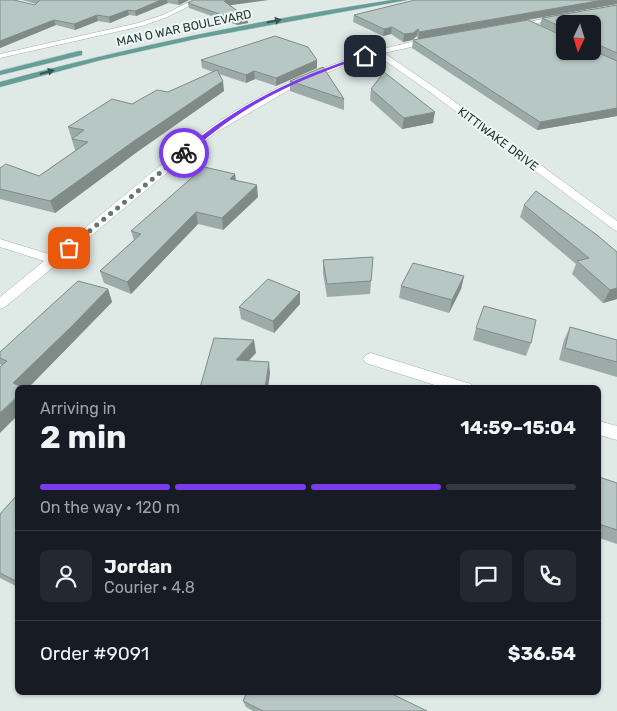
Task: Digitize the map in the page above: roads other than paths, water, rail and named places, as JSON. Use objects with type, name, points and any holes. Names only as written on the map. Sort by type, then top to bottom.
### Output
[{"type":"main road","points":[[318,5],[353,0]]},
{"type":"main road","name":"MAN O WAR BOULEVARD","points":[[0,85],[177,40],[289,18],[404,0]]},
{"type":"main road","points":[[0,74],[87,51]]},
{"type":"street","points":[[0,56],[140,25],[166,16],[198,0]]},
{"type":"street","points":[[500,28],[556,18]]},
{"type":"street","points":[[528,23],[540,30]]},
{"type":"street","points":[[0,304],[212,131],[233,116],[305,78],[378,52],[444,38]]},
{"type":"street","name":"KITTIWAKE DRIVE","points":[[378,52],[419,80],[617,227]]},
{"type":"street","points":[[0,243],[54,260]]},
{"type":"street","points":[[371,359],[455,385]]},
{"type":"street","points":[[601,429],[617,433]]}]
